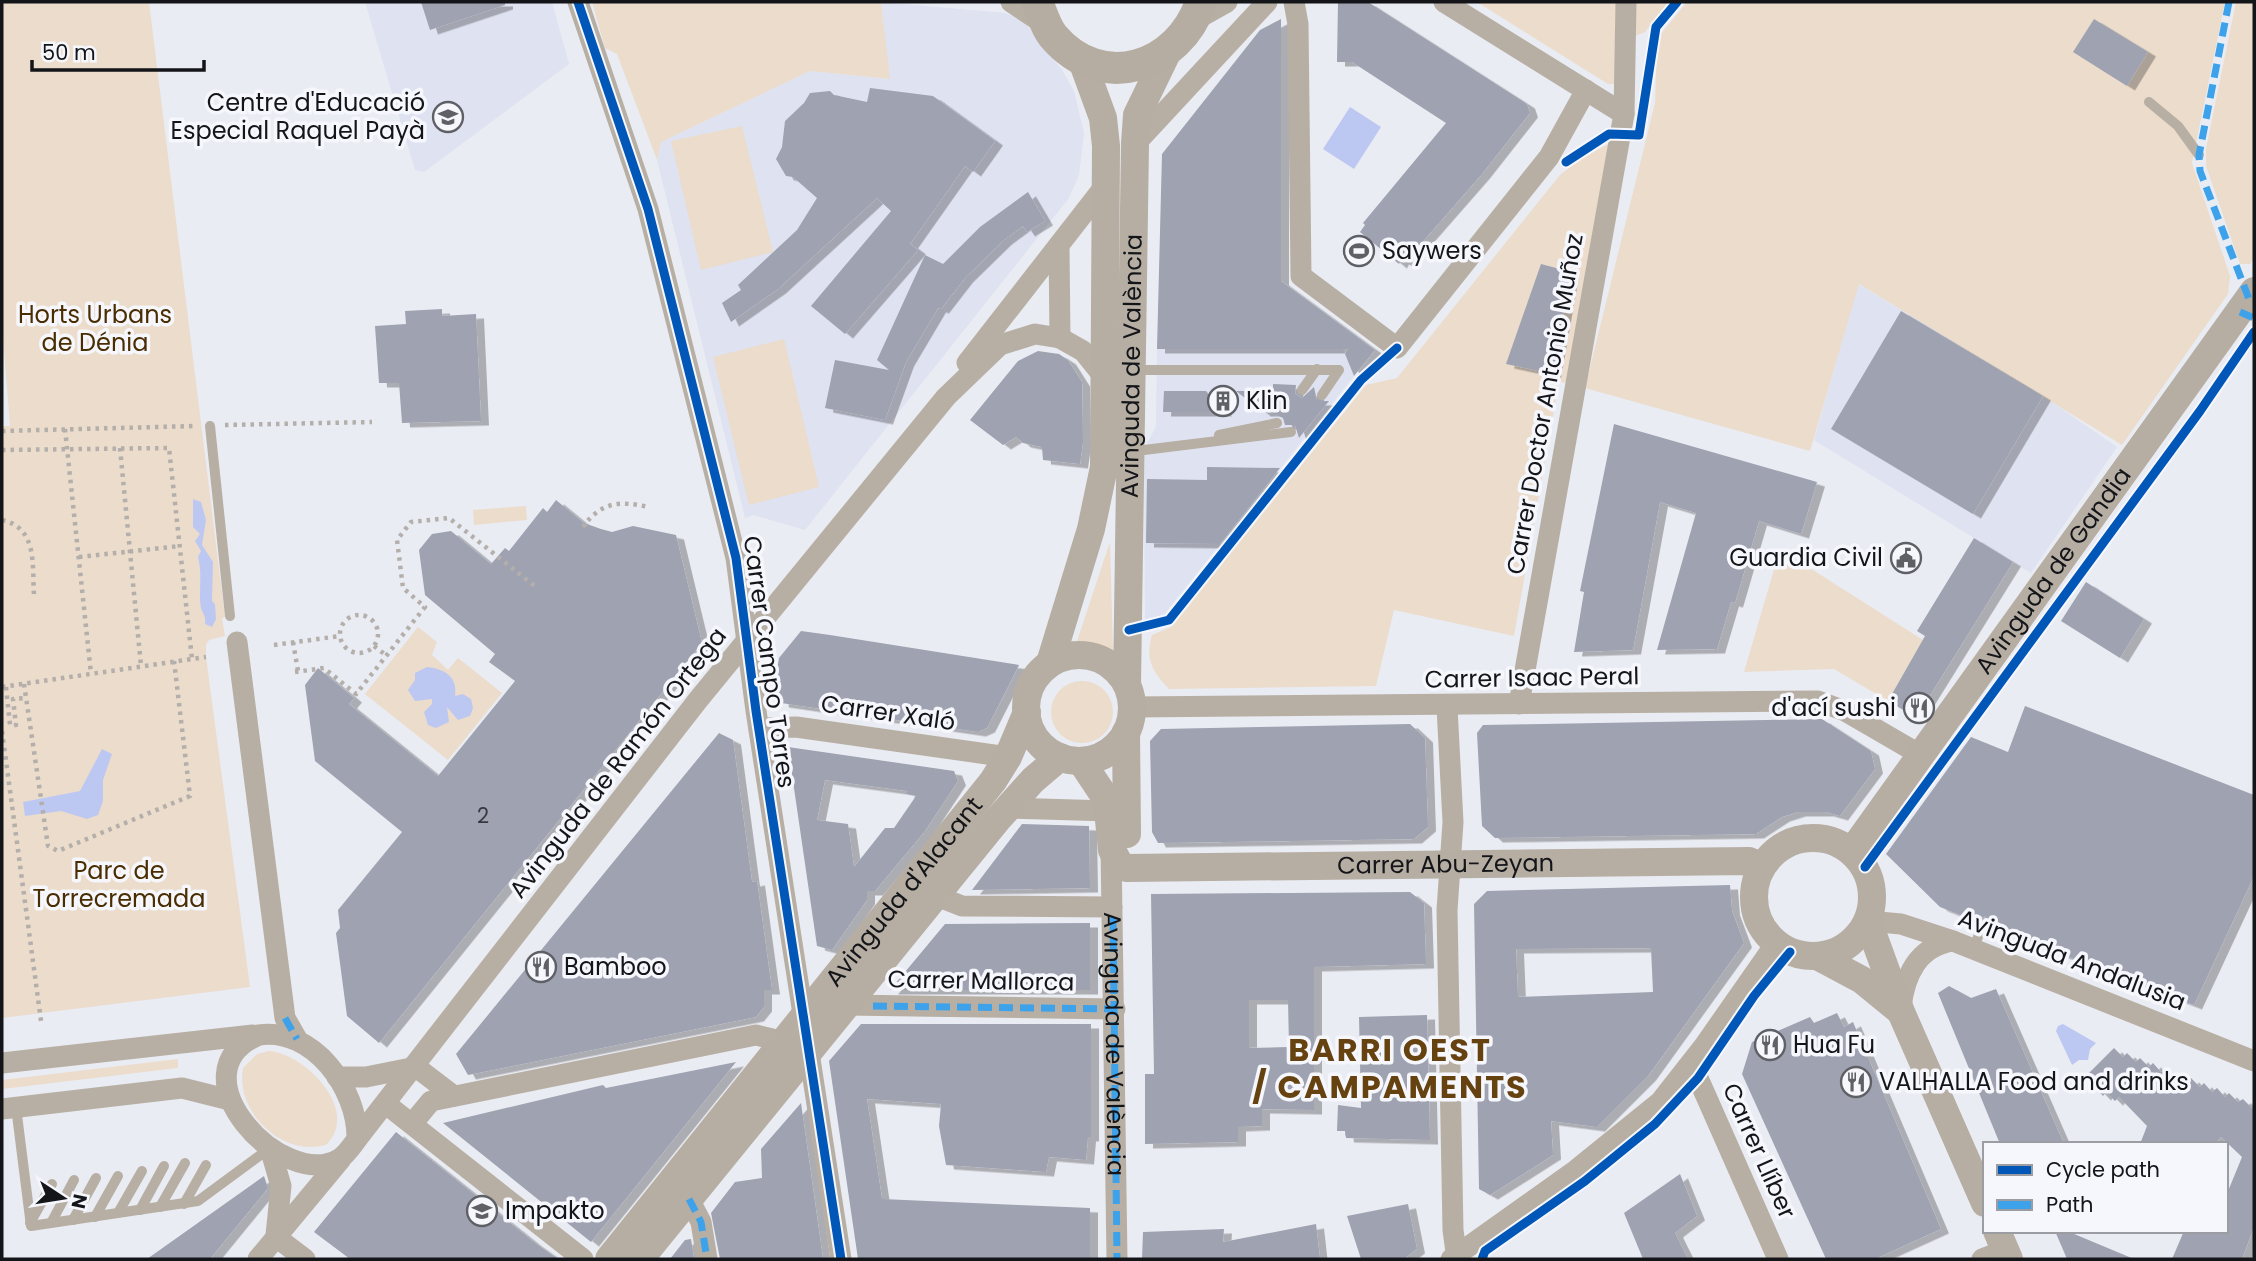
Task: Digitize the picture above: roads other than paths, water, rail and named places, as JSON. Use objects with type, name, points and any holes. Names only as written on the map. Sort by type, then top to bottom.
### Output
[{"type":"main road","points":[[1042,14],[1066,48],[1081,58],[1102,66],[1125,68],[1147,63],[1167,52],[1184,38],[1198,11]]},
{"type":"main road","name":"Avinguda de València","points":[[1071,759],[1104,792],[1114,857],[1121,867],[1127,868],[1129,708],[1138,449],[1133,370],[1135,144],[1137,115],[1167,52]]},
{"type":"main road","name":"Avinguda de València","points":[[1050,663],[1100,491],[1104,467],[1108,182],[1102,118],[1081,58]]},
{"type":"main road","name":"Avinguda de Gandia","points":[[1852,851],[1919,754],[2252,295]]},
{"type":"main road","points":[[1078,654],[1093,656],[1118,672],[1129,708],[1108,753],[1071,759],[1037,740],[1027,712],[1032,685],[1050,663],[1078,654]]},
{"type":"main road","name":"Avinguda d'Alacant","points":[[640,1259],[689,1199],[797,1047],[803,1020],[957,827],[1008,757],[1027,712]]},
{"type":"main road","name":"Avinguda d'Alacant","points":[[609,1259],[797,1047],[846,1005],[934,895],[1044,769],[1071,759]]},
{"type":"main road","points":[[1817,956],[1847,946],[1868,921],[1873,903],[1872,884],[1865,867],[1852,851],[1838,842],[1820,837],[1801,838],[1784,845],[1769,856],[1762,867],[1754,891],[1755,909],[1762,927],[1776,943],[1790,952],[1817,956],[1862,980],[1900,1010]]},
{"type":"main road","name":"Carrer Abu-Zeyan","points":[[1127,868],[1749,861],[1762,867]]},
{"type":"main road","points":[[1868,921],[1900,1010],[1983,1198]]},
{"type":"street","name":"Carrer Campo Torres","points":[[578,2],[649,209],[725,505],[736,558],[803,1020]]},
{"type":"street","points":[[1012,2],[1042,14]]},
{"type":"street","points":[[1198,11],[1227,2]]},
{"type":"street","points":[[1135,144],[1267,2]]},
{"type":"street","points":[[1294,2],[1298,24],[1301,276],[1397,348],[1549,157],[1586,90]]},
{"type":"street","points":[[1444,2],[1624,114]]},
{"type":"street","name":"Carrer Doctor Antonio Muñoz","points":[[1519,704],[1624,114],[1626,2]]},
{"type":"street","name":"Avinguda de Ramón Ortega","points":[[946,397],[973,353],[1108,182]]},
{"type":"street","points":[[1059,245],[1060,338],[1083,351],[1104,377]]},
{"type":"street","name":"Avinguda de Ramón Ortega","points":[[357,1139],[746,641],[946,397],[1000,345],[1035,334],[1060,338]]},
{"type":"street","points":[[237,642],[285,1018],[297,1039],[337,1077],[353,1106],[357,1139],[258,1259]]},
{"type":"street","name":"Carrer Isaac Peral","points":[[1129,708],[1818,701],[1844,711],[1919,754]]},
{"type":"street","points":[[1447,706],[1453,822],[1447,910],[1454,1258]]},
{"type":"street","name":"Carrer Xaló","points":[[759,728],[796,727],[1008,757]]},
{"type":"street","points":[[1008,808],[1110,820]]},
{"type":"street","name":"Avinguda de València","points":[[1110,820],[1117,1259]]},
{"type":"street","points":[[934,895],[962,906],[1112,907]]},
{"type":"street","name":"Avinguda Andalusia","points":[[1868,921],[1901,925],[1953,942],[2254,1061]]},
{"type":"street","points":[[1900,1010],[1907,974],[1927,951],[1939,944],[1953,942]]},
{"type":"street","points":[[1454,1258],[1628,1130],[1660,1102],[1776,943]]},
{"type":"street","name":"Carrer Mallorca","points":[[846,1005],[1115,1009]]},
{"type":"street","points":[[2,1063],[259,1035],[286,1035],[297,1039]]},
{"type":"street","points":[[259,1035],[242,1043],[231,1058],[226,1079],[230,1100],[242,1120],[270,1148],[316,1164],[341,1159]]},
{"type":"street","points":[[412,1125],[431,1101],[756,1035],[797,1047],[841,1259]]},
{"type":"street","points":[[337,1077],[366,1077],[416,1066],[454,1097]]},
{"type":"street","name":"Carrer Llíber","points":[[1687,1068],[1699,1078],[1777,1259]]},
{"type":"street","points":[[9,1108],[182,1088],[230,1100]]},
{"type":"street","points":[[386,1104],[583,1259]]},
{"type":"street","points":[[270,1148],[281,1186],[276,1237]]},
{"type":"street","points":[[689,1199],[701,1222],[707,1259]]},
{"type":"street","points":[[276,1237],[304,1259]]},
{"type":"lane","points":[[2149,102],[2178,127],[2199,155]]},
{"type":"lane","points":[[1302,390],[1317,369]]},
{"type":"lane","points":[[1133,370],[1339,370],[1322,395]]},
{"type":"lane","points":[[1138,449],[1277,423]]},
{"type":"lane","points":[[211,426],[230,616]]},
{"type":"lane","points":[[1138,449],[1291,432]]},
{"type":"lane","points":[[1973,950],[1983,924]]},
{"type":"lane","points":[[9,1108],[31,1226],[198,1201],[270,1148]]},
{"type":"lane","points":[[160,1207],[185,1163]]},
{"type":"lane","points":[[184,1204],[206,1165]]},
{"type":"lane","points":[[140,1210],[164,1166]]},
{"type":"lane","points":[[118,1213],[142,1171]]},
{"type":"lane","points":[[95,1217],[118,1176]]},
{"type":"lane","points":[[74,1220],[96,1178]]},
{"type":"lane","points":[[51,1223],[74,1180]]},
{"type":"lane","points":[[30,1223],[52,1184]]},
{"type":"water","points":[[1350,107],[1381,127],[1354,169],[1323,149]]},
{"type":"water","points":[[193,499],[201,502],[206,520],[202,545],[213,562],[212,601],[215,604],[216,619],[212,627],[205,624],[201,608],[198,557],[201,551],[195,541],[200,534],[193,527]]},
{"type":"water","points":[[427,667],[449,675],[454,684],[455,696],[463,694],[471,699],[473,708],[470,716],[458,720],[447,707],[449,722],[436,728],[428,725],[424,712],[432,704],[432,699],[415,701],[408,690],[415,680],[415,673]]},
{"type":"water","points":[[102,749],[112,754],[103,780],[103,801],[98,815],[87,819],[61,811],[25,816],[23,802],[80,791]]},
{"type":"water","points":[[2063,1024],[2096,1043],[2090,1049],[2088,1060],[2079,1060],[2072,1065],[2056,1031],[2058,1026]]},
{"type":"place","name":"Centre d'Educació Especial Raquel Payà","points":[[448,117]]},
{"type":"place","name":"Saywers","points":[[1359,251]]},
{"type":"place","name":"Klin","points":[[1223,401]]},
{"type":"place","name":"Guardia Civil","points":[[1906,558]]},
{"type":"place","name":"d'ací sushi","points":[[1919,708]]},
{"type":"place","name":"Bamboo","points":[[541,967]]},
{"type":"place","name":"Hua Fu","points":[[1770,1045]]},
{"type":"place","name":"VALHALLA Food and drinks","points":[[1856,1082]]},
{"type":"place","name":"Impakto","points":[[482,1211]]},
{"type":"district","name":"BARRI OEST / CAMPAMENTS","points":[[1390,1068]]},
{"type":"park label","name":"Horts Urbans de Dénia","points":[[95,329]]},
{"type":"park label","name":"Parc de Torrecremada","points":[[119,885]]}]
